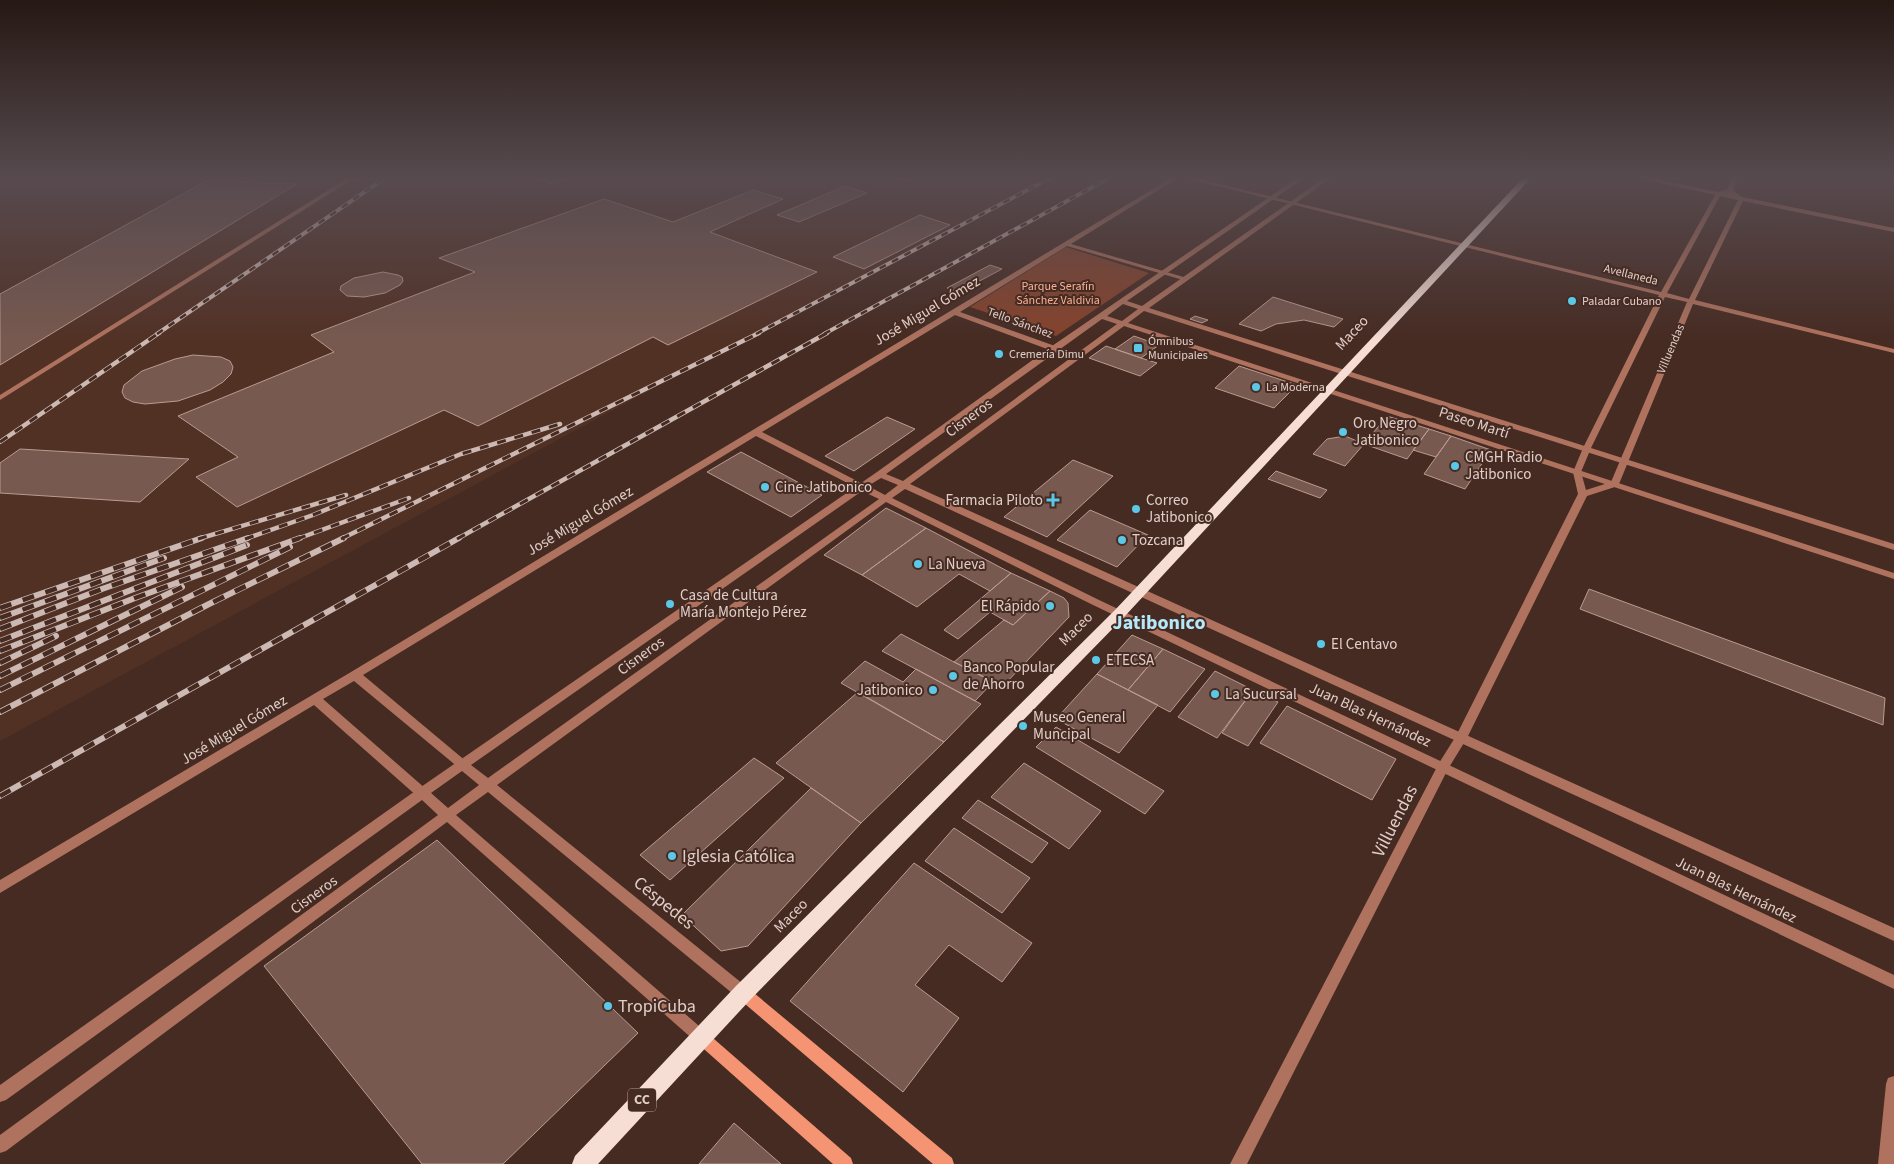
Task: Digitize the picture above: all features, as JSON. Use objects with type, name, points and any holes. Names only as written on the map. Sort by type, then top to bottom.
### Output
[{"type":"highway","name":"Maceo","points":[[583,1164],[743,993],[1120,614],[1474,232]]},
{"type":"main road","name":"Céspedes","points":[[743,993],[946,1164]]},
{"type":"main road","points":[[701,1037],[845,1164]]},
{"type":"street","points":[[0,398],[264,232]]},
{"type":"street","name":"José Miguel Gómez","points":[[0,887],[356,675],[1084,232]]},
{"type":"street","name":"Cisneros","points":[[0,1094],[463,764],[862,487],[1054,348],[1222,232]]},
{"type":"street","name":"Cisneros","points":[[0,1145],[488,785],[904,485],[1077,356],[1252,232]]},
{"type":"street","name":"Avellaneda","points":[[1409,232],[1894,351]]},
{"type":"street","points":[[1615,484],[1583,494],[1577,472],[1663,294],[1697,232]]},
{"type":"street","name":"Villuendas","points":[[1615,484],[1691,301],[1725,232]]},
{"type":"street","points":[[1065,244],[1185,279]]},
{"type":"street","name":"Paseo Martí","points":[[1122,302],[1894,547]]},
{"type":"street","name":"Tello Sánchez","points":[[954,312],[1077,356]]},
{"type":"street","name":"Paseo Martí","points":[[1101,316],[1894,576]]},
{"type":"street","name":"Juan Blas Hernández","points":[[755,432],[845,477],[884,499],[1120,614],[1894,982]]},
{"type":"street","name":"Juan Blas Hernández","points":[[880,474],[1894,935]]},
{"type":"street","name":"Villuendas","points":[[1238,1164],[1443,766],[1461,738],[1583,494]]},
{"type":"street","name":"Céspedes","points":[[356,675],[743,993]]},
{"type":"street","points":[[315,699],[701,1037]]},
{"type":"street","points":[[1886,1164],[1894,1084]]},
{"type":"shaded area","points":[[0,232],[947,232],[689,369],[0,741]]},
{"type":"green space","name":"Parque Serafín Sánchez Valdivia","points":[[1066,247],[1149,273],[1056,336],[970,307]]},
{"type":"building","points":[[113,232],[218,232],[0,365],[0,294]]},
{"type":"building","points":[[511,232],[711,232],[817,272],[668,345],[653,337],[478,426],[444,410],[237,507],[196,477],[238,457],[178,416],[334,352],[311,335],[475,272],[439,258]]},
{"type":"building","points":[[884,232],[936,232],[864,269],[833,257]]},
{"type":"building","points":[[990,265],[1002,269],[959,292],[947,288]]},
{"type":"building","points":[[383,272],[398,275],[402,277],[403,281],[400,285],[385,293],[364,297],[347,296],[340,290],[341,286],[354,278]]},
{"type":"building","points":[[1273,297],[1343,319],[1334,327],[1304,320],[1276,324],[1261,331],[1239,324]]},
{"type":"building","points":[[1195,316],[1208,320],[1202,323],[1190,319]]},
{"type":"building","points":[[1134,336],[1159,345],[1141,358],[1115,349]]},
{"type":"building","points":[[1106,346],[1157,363],[1140,376],[1089,358]]},
{"type":"building","points":[[193,355],[221,357],[230,361],[233,367],[231,374],[223,382],[210,390],[178,401],[145,404],[133,402],[125,398],[122,392],[124,385],[142,371],[175,359]]},
{"type":"building","name":"La Moderna","points":[[1239,366],[1297,385],[1274,408],[1215,388]]},
{"type":"building","points":[[1387,416],[1429,429],[1407,459],[1364,444]]},
{"type":"building","points":[[887,417],[915,429],[854,471],[825,456]]},
{"type":"building","points":[[1429,429],[1451,436],[1436,457],[1413,450]]},
{"type":"building","points":[[1345,436],[1364,444],[1345,466],[1313,454],[1327,439]]},
{"type":"building","name":"CMGH Radio Jatibonico","points":[[1451,436],[1491,450],[1465,489],[1424,474]]},
{"type":"building","points":[[20,449],[189,459],[140,502],[0,493],[0,463]]},
{"type":"building","points":[[741,452],[822,495],[791,517],[707,472]]},
{"type":"building","points":[[1073,460],[1113,476],[1047,537],[1004,517]]},
{"type":"building","points":[[1276,471],[1327,490],[1320,498],[1268,479]]},
{"type":"building","points":[[886,508],[926,528],[862,575],[824,555]]},
{"type":"building","points":[[1090,510],[1148,535],[1117,567],[1057,540]]},
{"type":"building","points":[[926,528],[1011,573],[990,591],[959,574],[917,607],[862,575]]},
{"type":"building","points":[[1011,573],[1050,591],[1013,625],[990,612],[958,639],[944,630]]},
{"type":"building","points":[[1589,589],[1885,698],[1883,725],[1580,609]]},
{"type":"building","points":[[1050,591],[1064,598],[1068,603],[1069,617],[1003,686],[954,662],[1004,620],[1013,625]]},
{"type":"building","points":[[901,634],[993,682],[975,701],[882,651]]},
{"type":"building","points":[[1132,635],[1163,649],[1128,690],[1097,674]]},
{"type":"building","points":[[1163,649],[1205,669],[1170,712],[1128,690]]},
{"type":"building","points":[[865,661],[903,682],[916,669],[981,704],[944,742],[841,683]]},
{"type":"building","points":[[1215,671],[1253,690],[1217,738],[1178,717]]},
{"type":"building","points":[[1097,674],[1158,705],[1119,753],[1056,719]]},
{"type":"building","points":[[1253,690],[1278,702],[1248,746],[1222,733]]},
{"type":"building","points":[[858,692],[944,742],[861,823],[776,763]]},
{"type":"building","points":[[1287,706],[1396,759],[1372,800],[1260,743]]},
{"type":"building","points":[[1056,727],[1164,791],[1145,814],[1036,747]]},
{"type":"building","points":[[754,758],[784,778],[670,880],[640,855]]},
{"type":"building","points":[[1024,763],[1101,811],[1069,849],[991,797]]},
{"type":"building","points":[[811,788],[861,823],[748,946],[721,951],[682,915]]},
{"type":"building","points":[[978,800],[1048,843],[1032,863],[962,818]]},
{"type":"building","points":[[954,828],[1030,878],[1002,913],[925,861]]},
{"type":"building","points":[[437,840],[638,1033],[503,1164],[422,1164],[264,966]]},
{"type":"building","points":[[914,863],[1032,943],[1002,982],[949,945],[915,985],[959,1018],[903,1092],[790,1001]]},
{"type":"building","points":[[734,1123],[781,1164],[699,1164]]},
{"type":"railway","points":[[157,334],[306,232]]},
{"type":"railway","points":[[756,334],[948,232]]},
{"type":"railway","points":[[824,334],[1010,232]]},
{"type":"railway","points":[[0,442],[159,333]]},
{"type":"railway","points":[[341,539],[759,333]]},
{"type":"railway","points":[[457,539],[827,333]]},
{"type":"railway","points":[[245,539],[313,515],[461,454],[560,424]]},
{"type":"railway","points":[[198,539],[346,495]]},
{"type":"railway","points":[[297,539],[409,498]]},
{"type":"railway","points":[[0,608],[202,538]]},
{"type":"railway","points":[[0,629],[102,589],[248,538]]},
{"type":"railway","points":[[0,651],[135,598],[300,538]]},
{"type":"railway","points":[[0,712],[209,604],[344,538]]},
{"type":"railway","points":[[0,796],[459,538]]},
{"type":"railway","points":[[0,641],[247,545]]},
{"type":"railway","points":[[0,690],[290,547]]},
{"type":"railway","points":[[0,618],[164,558]]},
{"type":"railway","points":[[0,676],[182,587]]},
{"type":"railway","points":[[0,663],[56,636]]},
{"type":"place","name":"Paladar Cubano","points":[[1572,301]]},
{"type":"place","name":"Ómnibus Municipales","points":[[1138,348]]},
{"type":"place","name":"Cremería Dimu","points":[[999,354]]},
{"type":"place","name":"La Moderna","points":[[1256,387]]},
{"type":"place","name":"Oro Negro Jatibonico","points":[[1343,432]]},
{"type":"place","name":"CMGH Radio Jatibonico","points":[[1455,466]]},
{"type":"place","name":"Cine Jatibonico","points":[[765,487]]},
{"type":"place","name":"Farmacia Piloto","points":[[1053,500]]},
{"type":"place","name":"Correo Jatibonico","points":[[1136,509]]},
{"type":"place","name":"Tozcana","points":[[1122,540]]},
{"type":"place","name":"La Nueva","points":[[918,564]]},
{"type":"place","name":"Casa de Cultura María Montejo Pérez","points":[[670,604]]},
{"type":"place","name":"El Rápido","points":[[1050,606]]},
{"type":"place","name":"El Centavo","points":[[1321,644]]},
{"type":"place","name":"ETECSA","points":[[1096,660]]},
{"type":"place","name":"Banco Popular de Ahorro","points":[[953,676]]},
{"type":"place","name":"Jatibonico","points":[[933,690]]},
{"type":"place","name":"La Sucursal","points":[[1215,694]]},
{"type":"place","name":"Museo General Muncipal","points":[[1023,726]]},
{"type":"place","name":"Iglesia Católica","points":[[672,856]]},
{"type":"place","name":"TropiCuba","points":[[608,1006]]},
{"type":"district","name":"Jatibonico","points":[[1159,623]]}]
